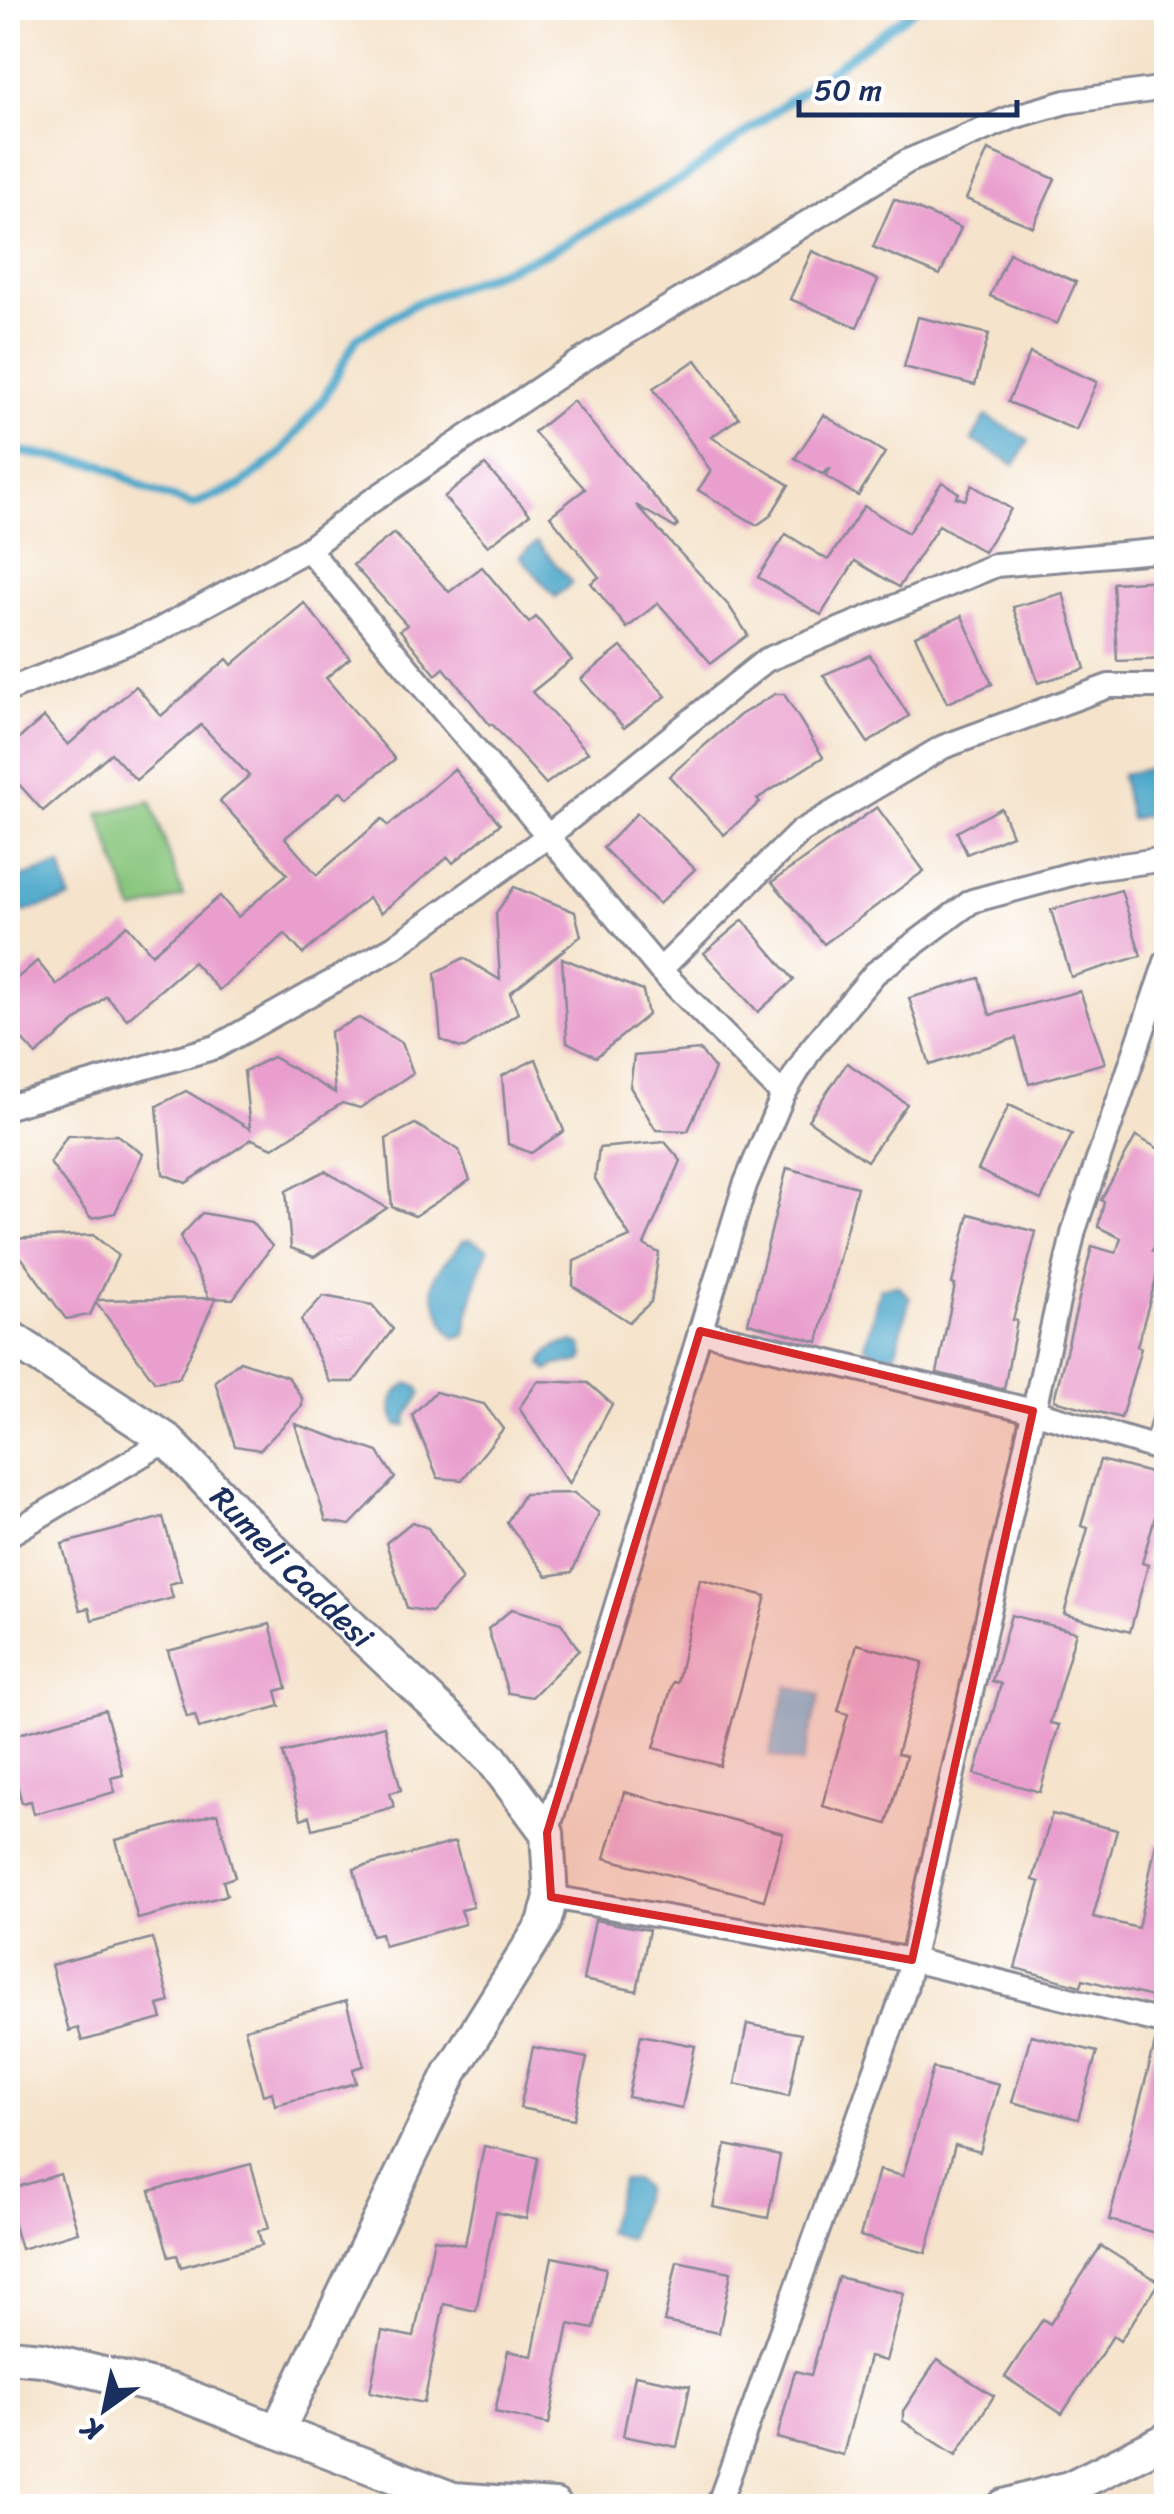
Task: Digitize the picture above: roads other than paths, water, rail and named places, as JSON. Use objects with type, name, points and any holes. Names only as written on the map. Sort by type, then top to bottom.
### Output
[{"type":"street","points":[[8,690],[157,631],[308,549],[367,504],[576,364],[908,162],[1013,117],[1066,102],[1166,88]]},
{"type":"street","points":[[308,549],[660,970],[783,1094]]},
{"type":"street","points":[[8,1107],[216,1047],[394,947],[548,836],[766,660],[996,565],[1166,550]]},
{"type":"street","points":[[660,970],[800,832],[944,747],[1110,686],[1166,686]]},
{"type":"street","points":[[278,2430],[451,2072],[544,1923],[551,1896],[547,1833],[745,1185],[783,1094],[810,1049],[875,973],[972,901],[1086,870],[1166,859]]},
{"type":"street","points":[[718,2506],[912,1960],[1074,1230],[1166,962]]},
{"type":"street","points":[[700,1331],[1033,1411],[1158,1449]]},
{"type":"street","name":"Rumeli Caddesi","points":[[8,1336],[167,1440],[299,1577],[491,1758],[547,1833]]},
{"type":"street","points":[[8,1535],[167,1440]]},
{"type":"street","points":[[551,1896],[912,1960],[1166,2023]]},
{"type":"street","points":[[8,2356],[42,2359],[173,2391],[453,2503],[555,2506]]},
{"type":"street","points":[[1004,2506],[1069,2488],[1166,2440]]},
{"type":"lane","points":[[1158,1449],[1166,1393]]},
{"type":"water","points":[[986,416],[1029,440],[1015,465],[972,440]]},
{"type":"water","points":[[537,542],[572,583],[555,597],[520,556]]},
{"type":"water","points":[[1156,767],[1166,811],[1130,819],[1121,775]]},
{"type":"water","points":[[61,865],[70,899],[8,916],[8,881]]},
{"type":"water","points":[[470,1239],[488,1249],[465,1334],[455,1338],[434,1297],[434,1279],[463,1241]]},
{"type":"water","points":[[897,1285],[910,1298],[895,1355],[875,1355],[865,1346],[880,1288]]},
{"type":"water","points":[[573,1342],[581,1345],[581,1361],[556,1365],[548,1371],[542,1364],[550,1351]]},
{"type":"water","points":[[409,1383],[419,1388],[421,1394],[407,1415],[406,1425],[397,1425],[393,1401]]},
{"type":"water","points":[[787,1686],[820,1695],[802,1764],[769,1755]]},
{"type":"water","points":[[622,2180],[634,2180],[644,2188],[629,2239],[606,2232]]},
{"type":"waterway","points":[[8,450],[103,465],[149,490],[193,505],[240,486],[280,454],[324,398],[357,338],[412,305],[549,252],[685,177],[916,8]]}]
